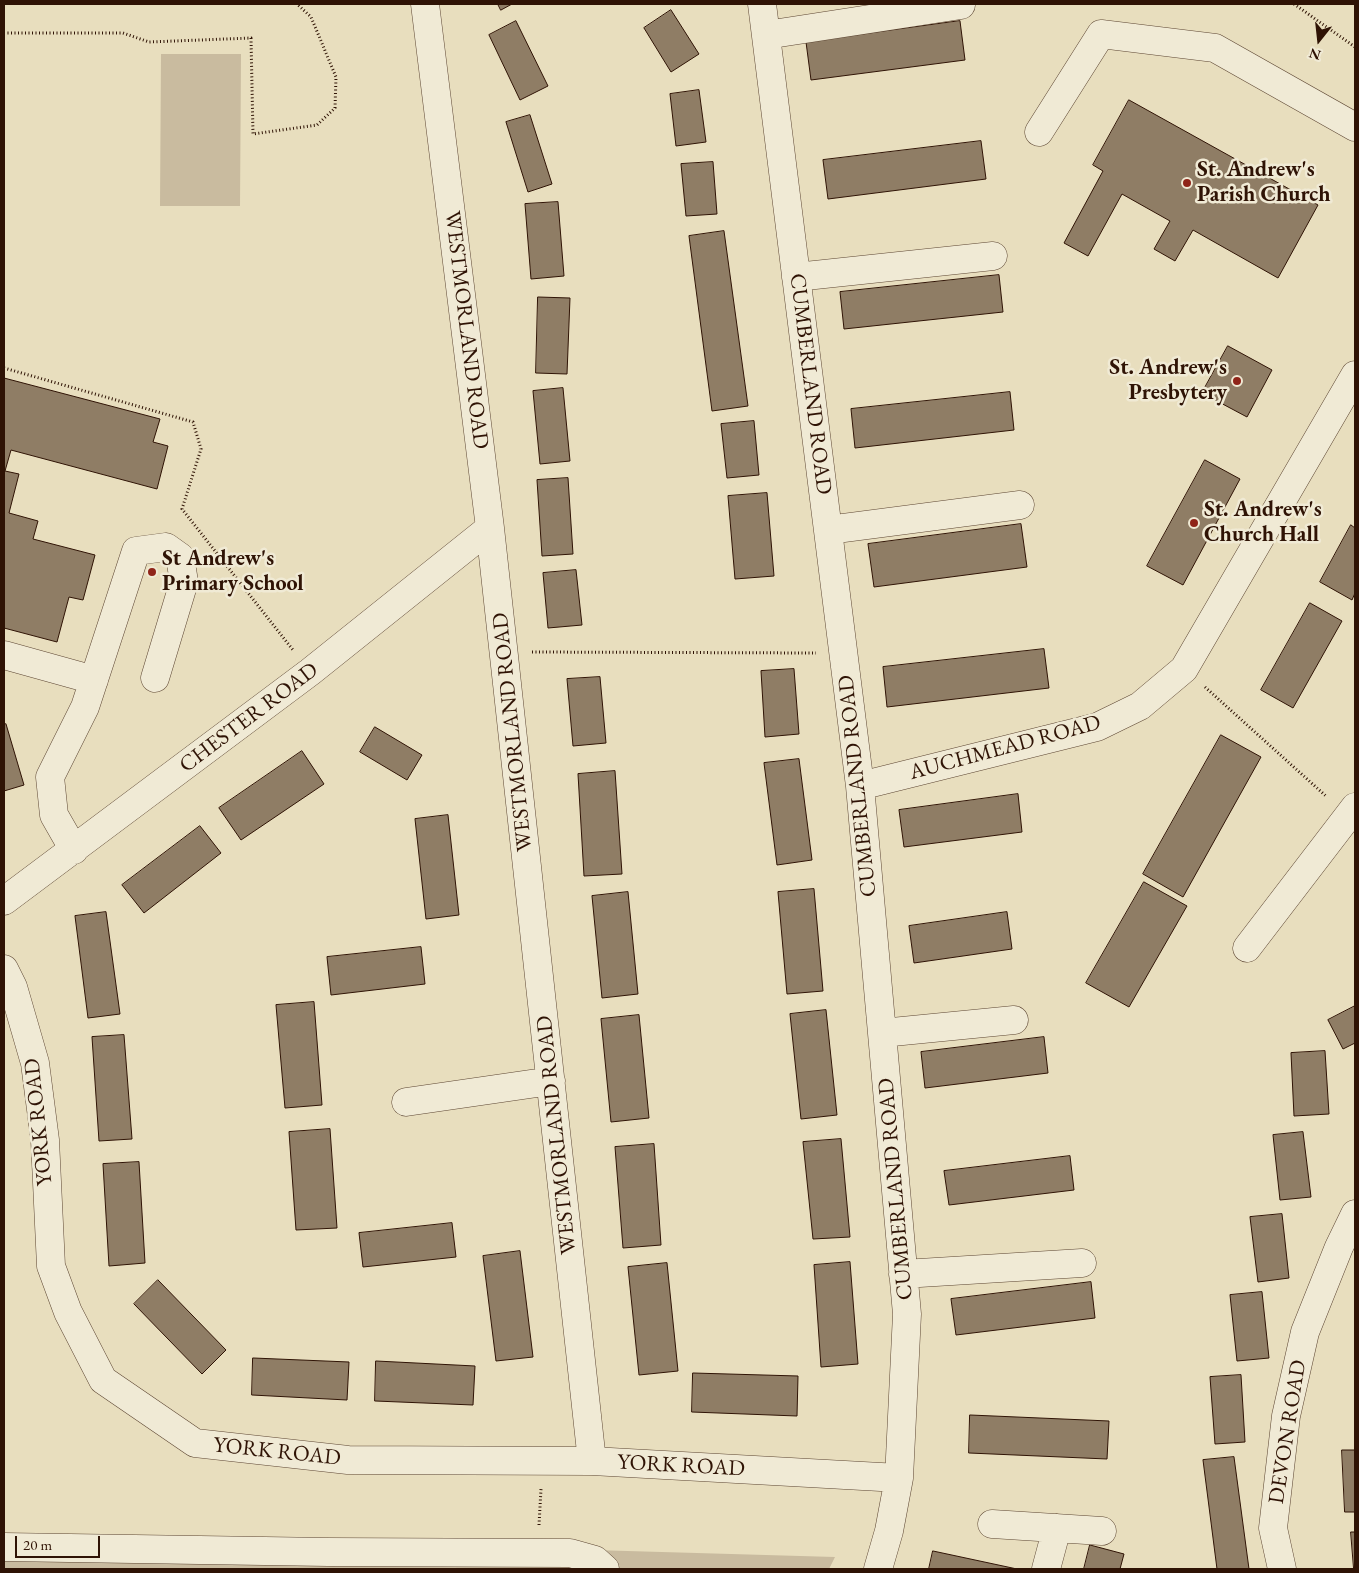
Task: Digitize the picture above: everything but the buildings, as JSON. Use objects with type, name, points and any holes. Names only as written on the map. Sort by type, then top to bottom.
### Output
[{"type":"street","name":"WESTMORLAND ROAD","points":[[425,4],[490,528],[592,1461]]},
{"type":"street","name":"CUMBERLAND ROAD","points":[[762,4],[860,786],[907,1314],[899,1478],[889,1531],[878,1569]]},
{"type":"street","points":[[766,35],[961,5]]},
{"type":"street","points":[[1039,132],[1101,34],[1214,48],[1355,127]]},
{"type":"street","points":[[796,277],[993,256]]},
{"type":"street","name":"AUCHMEAD ROAD","points":[[860,786],[1097,727],[1140,706],[1184,669],[1348,402],[1355,375]]},
{"type":"street","points":[[828,530],[1020,505]]},
{"type":"street","name":"CHESTER ROAD","points":[[4,901],[310,672],[490,528]]},
{"type":"street","points":[[74,850],[54,815],[50,778],[85,707],[136,551],[166,547],[180,557],[184,582],[155,678]]},
{"type":"street","points":[[4,655],[94,680]]},
{"type":"street","points":[[1247,948],[1352,812]]},
{"type":"street","name":"YORK ROAD","points":[[4,970],[13,988],[35,1063],[45,1140],[51,1266],[68,1312],[103,1380],[195,1443],[348,1460],[592,1461],[899,1478]]},
{"type":"street","points":[[882,1033],[1014,1020]]},
{"type":"street","points":[[406,1102],[551,1081]]},
{"type":"street","name":"DEVON ROAD","points":[[1282,1569],[1273,1528],[1286,1416],[1305,1332],[1338,1247],[1355,1214]]},
{"type":"street","points":[[904,1274],[1082,1263]]},
{"type":"street","points":[[992,1524],[1102,1530]]},
{"type":"street","points":[[1046,1569],[1057,1528]]},
{"type":"street","points":[[4,1547],[98,1559],[329,1561],[570,1552],[596,1560],[605,1569]]},
{"type":"path","points":[[4,33],[123,33],[149,42],[251,38],[253,134],[317,125],[335,108],[336,77],[311,17],[298,4]]},
{"type":"path","points":[[1294,4],[1355,47]]},
{"type":"path","points":[[4,368],[193,422],[201,449],[182,508],[310,672]]},
{"type":"path","points":[[504,652],[843,653]]},
{"type":"path","points":[[1184,669],[1352,812]]},
{"type":"path","points":[[538,1553],[542,1461]]},
{"type":"shaded area","points":[[161,54],[241,54],[240,206],[160,206]]},
{"type":"shaded area","points":[[4,1533],[835,1557],[829,1569],[4,1569]]},
{"type":"place","name":"St. Andrew's Parish Church","points":[[1187,183]]},
{"type":"place","name":"St. Andrew's Presbytery","points":[[1237,381]]},
{"type":"place","name":"St. Andrew's Church Hall","points":[[1194,523]]},
{"type":"place","name":"St Andrew's Primary School","points":[[152,572]]}]
